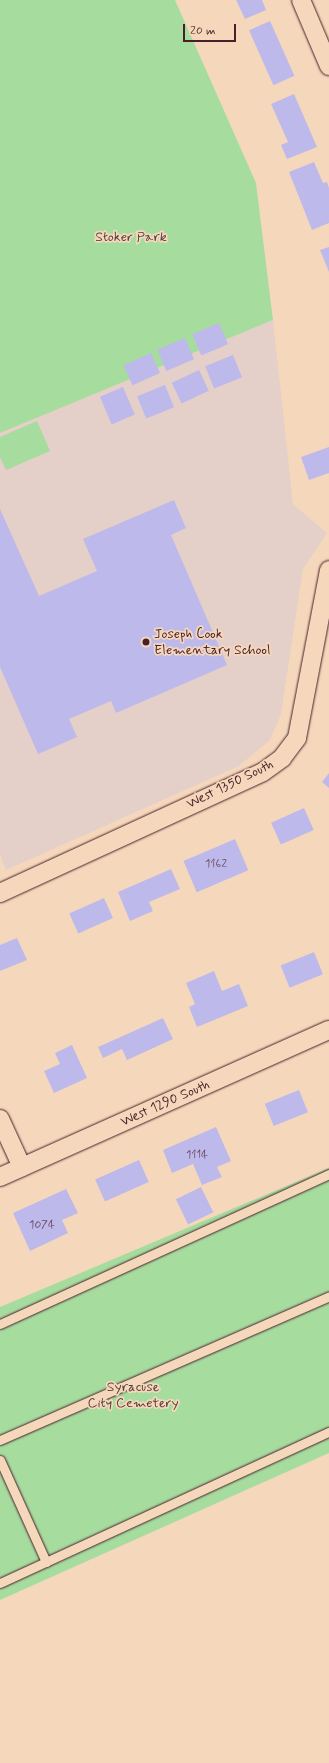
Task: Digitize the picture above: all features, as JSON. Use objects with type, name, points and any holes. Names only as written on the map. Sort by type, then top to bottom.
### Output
[{"type":"street","points":[[301,0],[329,66]]},
{"type":"street","name":"West 1350 South","points":[[0,892],[263,772],[282,758],[297,738],[329,570]]},
{"type":"street","name":"West 1290 South","points":[[0,1177],[329,1030]]},
{"type":"street","points":[[0,1119],[22,1167]]},
{"type":"lane","points":[[0,1324],[329,1174]]},
{"type":"lane","points":[[0,1440],[329,1296]]},
{"type":"lane","points":[[0,1583],[329,1432]]},
{"type":"lane","points":[[0,1460],[46,1562]]},
{"type":"shaded area","name":"Joseph Cook Elementary School","points":[[273,320],[293,504],[327,533],[303,569],[281,714],[270,740],[239,766],[6,870],[0,855],[0,433]]},
{"type":"green space","name":"Stoker Park","points":[[0,0],[175,0],[256,183],[273,320],[0,433]]},
{"type":"green space","points":[[37,421],[50,451],[6,470],[0,457],[0,437]]},
{"type":"green space","name":"Syracuse City Cemetery","points":[[329,1168],[329,1453],[0,1600],[0,1307]]},
{"type":"building","points":[[236,0],[262,0],[266,10],[245,19]]},
{"type":"building","points":[[270,21],[294,76],[273,85],[249,30]]},
{"type":"building","points":[[294,94],[317,147],[287,159],[281,145],[288,142],[271,104]]},
{"type":"building","points":[[314,162],[323,183],[327,182],[329,188],[329,223],[312,230],[289,172]]},
{"type":"building","points":[[329,247],[329,272],[320,250]]},
{"type":"building","points":[[219,323],[228,344],[201,356],[192,334]]},
{"type":"building","points":[[185,338],[194,359],[166,371],[157,350]]},
{"type":"building","points":[[151,353],[160,373],[133,385],[124,365]]},
{"type":"building","points":[[233,355],[242,377],[214,388],[205,366]]},
{"type":"building","points":[[199,370],[209,391],[182,404],[172,383]]},
{"type":"building","points":[[165,385],[174,407],[146,418],[137,396]]},
{"type":"building","points":[[123,387],[135,415],[112,424],[100,397]]},
{"type":"building","points":[[329,447],[329,473],[309,480],[301,457]]},
{"type":"building","points":[[174,500],[186,528],[171,535],[227,665],[116,713],[111,701],[69,719],[77,737],[38,754],[0,667],[0,509],[39,596],[97,571],[83,539]]},
{"type":"building","points":[[329,773],[329,788],[322,782]]},
{"type":"building","points":[[304,808],[314,830],[281,845],[271,823]]},
{"type":"building","points":[[235,839],[248,870],[197,892],[183,861]]},
{"type":"building","points":[[171,869],[180,889],[149,902],[153,911],[130,921],[118,892]]},
{"type":"building","points":[[104,898],[113,918],[78,934],[69,913]]},
{"type":"building","points":[[17,938],[27,960],[0,971],[0,945]]},
{"type":"building","points":[[314,952],[323,974],[290,988],[281,965]]},
{"type":"building","points":[[214,971],[222,991],[239,984],[248,1006],[197,1027],[189,1007],[195,1004],[186,983]]},
{"type":"building","points":[[163,1018],[173,1039],[127,1060],[122,1049],[103,1058],[98,1047]]},
{"type":"building","points":[[72,1045],[87,1078],[54,1093],[44,1071],[60,1064],[55,1053]]},
{"type":"building","points":[[299,1090],[308,1112],[274,1126],[265,1104]]},
{"type":"building","points":[[216,1127],[231,1161],[217,1167],[222,1177],[202,1185],[193,1164],[172,1173],[163,1150]]},
{"type":"building","points":[[139,1160],[149,1182],[105,1201],[95,1180]]},
{"type":"building","points":[[201,1187],[213,1212],[188,1224],[176,1199]]},
{"type":"building","points":[[66,1189],[78,1213],[62,1220],[68,1233],[30,1251],[13,1213]]},
{"type":"place","name":"Joseph Cook Elementary School","points":[[146,642]]}]
